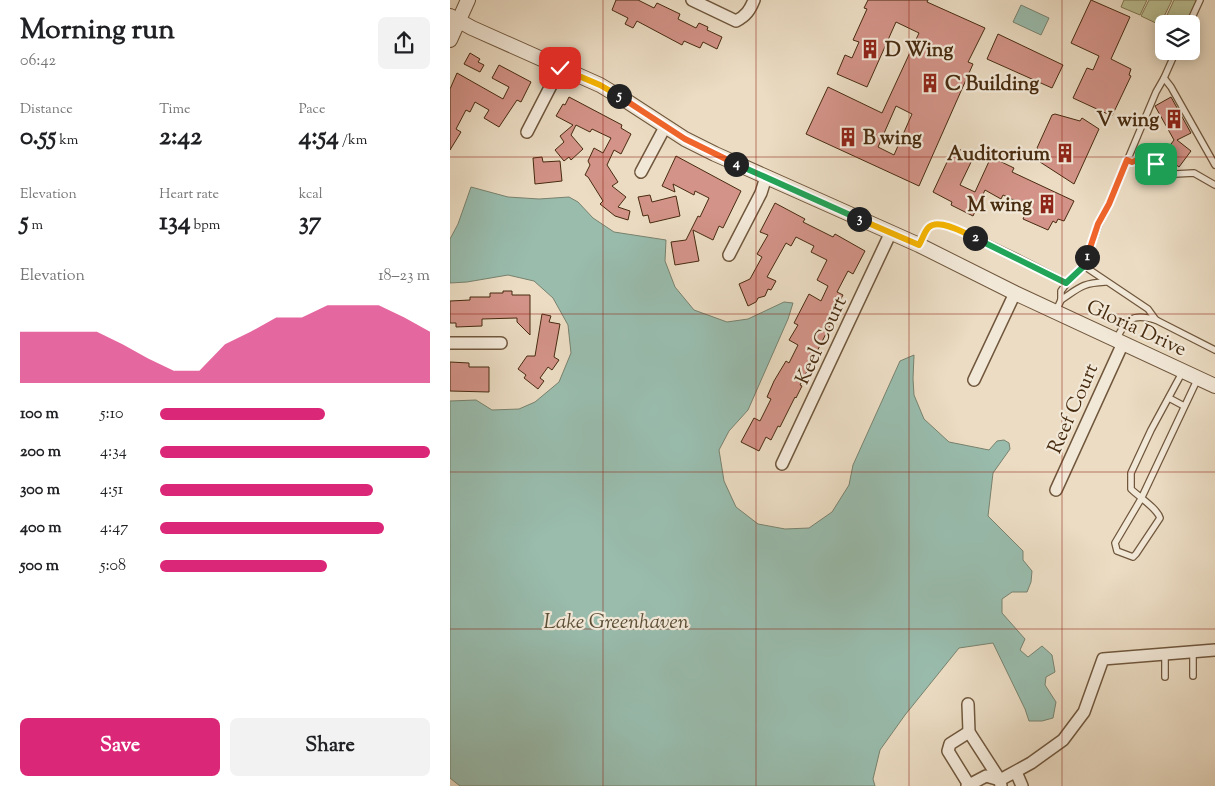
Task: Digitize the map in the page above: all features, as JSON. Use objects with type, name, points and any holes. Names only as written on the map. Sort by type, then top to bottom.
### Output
[{"type":"street","points":[[450,40],[454,19],[468,0]]},
{"type":"street","points":[[692,0],[736,21],[749,11],[754,0]]},
{"type":"street","name":"Gloria Drive","points":[[454,19],[600,85],[665,127],[708,150],[891,232],[1015,292],[1058,306],[1119,341],[1215,386]]},
{"type":"street","points":[[527,132],[560,68]]},
{"type":"street","points":[[641,172],[665,127]]},
{"type":"street","points":[[728,255],[761,192],[766,177]]},
{"type":"street","name":"Keel Court","points":[[782,464],[891,232]]},
{"type":"street","points":[[974,380],[1015,292]]},
{"type":"street","name":"Reef Court","points":[[1056,490],[1119,341]]},
{"type":"street","points":[[450,343],[501,343]]},
{"type":"street","points":[[1001,783],[1063,740],[1084,712],[1103,659],[1215,650]]},
{"type":"street","points":[[968,704],[969,732],[1001,783]]},
{"type":"street","points":[[969,732],[950,744],[948,751],[968,785],[986,776],[1001,783]]},
{"type":"street","points":[[1016,772],[1022,786]]},
{"type":"lane","points":[[1193,15],[1200,0]]},
{"type":"lane","points":[[1058,306],[1061,291],[1066,283],[1084,266],[1098,224],[1109,204],[1172,60]]},
{"type":"lane","points":[[1164,78],[1215,165]]},
{"type":"lane","points":[[1127,160],[1132,162],[1140,159],[1156,164],[1175,174],[1194,173],[1215,185]]},
{"type":"lane","points":[[919,245],[928,227],[936,224],[945,225],[1066,283]]},
{"type":"lane","points":[[1084,266],[1105,282],[1148,309],[1156,320]]},
{"type":"lane","points":[[1058,306],[1078,287],[1089,283],[1105,282]]},
{"type":"lane","points":[[1119,341],[1123,325],[1130,318],[1144,316],[1156,320],[1215,350]]},
{"type":"lane","points":[[1183,371],[1131,472],[1131,489],[1141,499],[1158,512],[1160,518],[1136,554],[1133,556],[1117,551],[1115,543],[1141,499],[1198,378]]},
{"type":"lane","points":[[1169,398],[1184,406]]},
{"type":"lane","points":[[1193,652],[1193,676]]},
{"type":"lane","points":[[1165,655],[1165,677]]},
{"type":"shaded area","points":[[1124,0],[1147,0],[1140,15],[1121,7]]},
{"type":"shaded area","points":[[1149,0],[1172,0],[1165,15],[1155,15],[1155,23],[1141,16]]},
{"type":"shaded area","points":[[1174,0],[1197,0],[1190,15],[1167,15]]},
{"type":"water","points":[[1021,5],[1049,18],[1041,35],[1013,22]]},
{"type":"water","name":"Lake Greenhaven","points":[[471,187],[508,197],[539,199],[569,197],[578,202],[593,218],[614,232],[666,240],[665,261],[675,287],[694,310],[727,322],[748,319],[784,302],[793,303],[788,319],[748,410],[729,431],[719,450],[724,481],[736,507],[758,524],[785,529],[809,528],[832,512],[849,485],[853,465],[900,361],[914,355],[914,395],[924,419],[949,442],[989,450],[997,441],[1004,440],[1009,443],[1010,449],[993,473],[988,516],[1023,551],[1023,560],[1032,571],[1031,582],[1027,592],[1012,592],[1002,599],[1002,613],[1025,639],[1020,650],[1028,657],[1042,646],[1052,655],[1055,672],[1046,677],[1045,685],[1056,702],[1053,718],[1042,721],[1029,721],[993,643],[959,648],[905,715],[880,750],[873,779],[875,786],[460,786],[450,778],[450,401],[476,400],[492,410],[519,409],[535,402],[559,382],[571,353],[568,325],[553,298],[534,281],[508,275],[450,283],[450,239],[458,224]]},
{"type":"building","points":[[616,0],[638,0],[654,8],[657,3],[680,14],[678,19],[696,28],[699,23],[708,27],[707,30],[722,37],[717,49],[703,42],[700,48],[684,41],[682,45],[637,21],[633,28],[625,24],[628,18],[612,10]]},
{"type":"building","points":[[868,0],[928,0],[927,2],[985,28],[968,62],[973,64],[919,186],[806,134],[828,87],[882,113],[919,33],[896,22],[867,87],[837,74],[845,55],[852,58],[859,42],[853,40],[867,9],[864,8]],"holes":[[[896,106],[912,114],[894,155],[878,147]]]},
{"type":"building","points":[[1091,0],[1130,17],[1111,59],[1131,69],[1129,75],[1131,76],[1112,116],[1073,98],[1087,68],[1093,70],[1099,56],[1071,43]]},
{"type":"building","points":[[998,34],[1063,65],[1052,88],[987,59]]},
{"type":"building","points":[[470,53],[480,59],[478,62],[484,65],[480,72],[464,64]]},
{"type":"building","points":[[499,65],[531,82],[521,102],[517,100],[499,127],[484,118],[489,110],[475,102],[470,112],[466,110],[456,129],[461,132],[450,150],[450,89],[457,73],[503,99],[509,87],[492,78]]},
{"type":"building","points":[[569,97],[622,125],[621,128],[631,134],[621,154],[614,150],[607,165],[618,182],[612,186],[626,197],[618,207],[630,211],[628,220],[615,216],[600,204],[603,201],[585,175],[590,165],[588,161],[594,148],[603,153],[611,138],[592,129],[590,132],[576,125],[571,135],[583,149],[571,160],[569,157],[564,161],[555,150],[564,142],[560,136],[573,125],[556,116]]},
{"type":"building","name":"V wing","points":[[1171,97],[1191,133],[1177,140],[1191,151],[1179,167],[1163,155],[1174,140],[1155,106]]},
{"type":"building","name":"Auditorium","points":[[1055,114],[1080,121],[1082,118],[1099,129],[1074,184],[1040,162],[1045,157],[1037,148],[1052,115]]},
{"type":"building","points":[[954,147],[974,156],[960,185],[975,192],[991,157],[1014,168],[1012,172],[1074,201],[1064,221],[1058,219],[1056,223],[1053,221],[1048,230],[1023,219],[1029,207],[1003,195],[1001,199],[985,190],[973,216],[951,205],[952,202],[933,192]]},
{"type":"building","points":[[676,156],[741,191],[723,228],[719,226],[713,240],[693,230],[699,261],[675,265],[671,242],[686,240],[709,198],[695,191],[694,195],[673,184],[675,192],[662,186]]},
{"type":"building","points":[[542,157],[543,162],[560,161],[562,181],[535,184],[533,158]]},
{"type":"building","points":[[650,195],[652,202],[676,196],[680,216],[650,223],[648,215],[643,216],[638,197]]},
{"type":"building","points":[[775,203],[805,219],[803,222],[833,237],[835,234],[865,251],[853,274],[848,271],[837,292],[843,295],[836,308],[838,310],[800,385],[802,386],[796,398],[771,440],[766,437],[759,451],[741,442],[754,418],[760,421],[771,399],[767,397],[774,381],[786,361],[789,363],[798,345],[789,340],[798,325],[794,323],[809,294],[821,301],[828,286],[817,280],[827,260],[811,252],[814,246],[796,237],[791,246],[786,243],[767,277],[776,281],[771,290],[768,289],[765,296],[758,298],[756,302],[748,306],[739,284],[750,279],[762,257],[757,254],[768,235],[760,232]]},
{"type":"building","points":[[503,291],[512,291],[512,295],[530,295],[530,335],[517,322],[517,318],[482,319],[482,326],[456,327],[456,323],[450,323],[450,301],[470,300],[470,297],[490,297],[490,293],[503,293]]},
{"type":"building","points":[[542,314],[551,316],[549,322],[560,324],[554,357],[559,360],[552,370],[548,367],[540,378],[544,381],[538,389],[524,378],[526,375],[518,369],[527,356],[535,356]]},
{"type":"building","points":[[450,362],[469,363],[469,367],[489,367],[489,392],[450,391]]},
{"type":"place","name":"D Wing","points":[[870,49]]},
{"type":"place","name":"C Building","points":[[930,83]]},
{"type":"place","name":"V wing","points":[[1174,119]]},
{"type":"place","name":"B wing","points":[[848,137]]},
{"type":"place","name":"Auditorium","points":[[1065,153]]},
{"type":"place","name":"M wing","points":[[1047,204]]},
{"type":"route","points":[[560,68],[600,85],[685,139],[715,154],[919,245],[928,227],[936,224],[945,225],[1041,269],[1066,283],[1084,266],[1098,224],[1109,204],[1127,160],[1132,162],[1140,159],[1156,164]]}]
